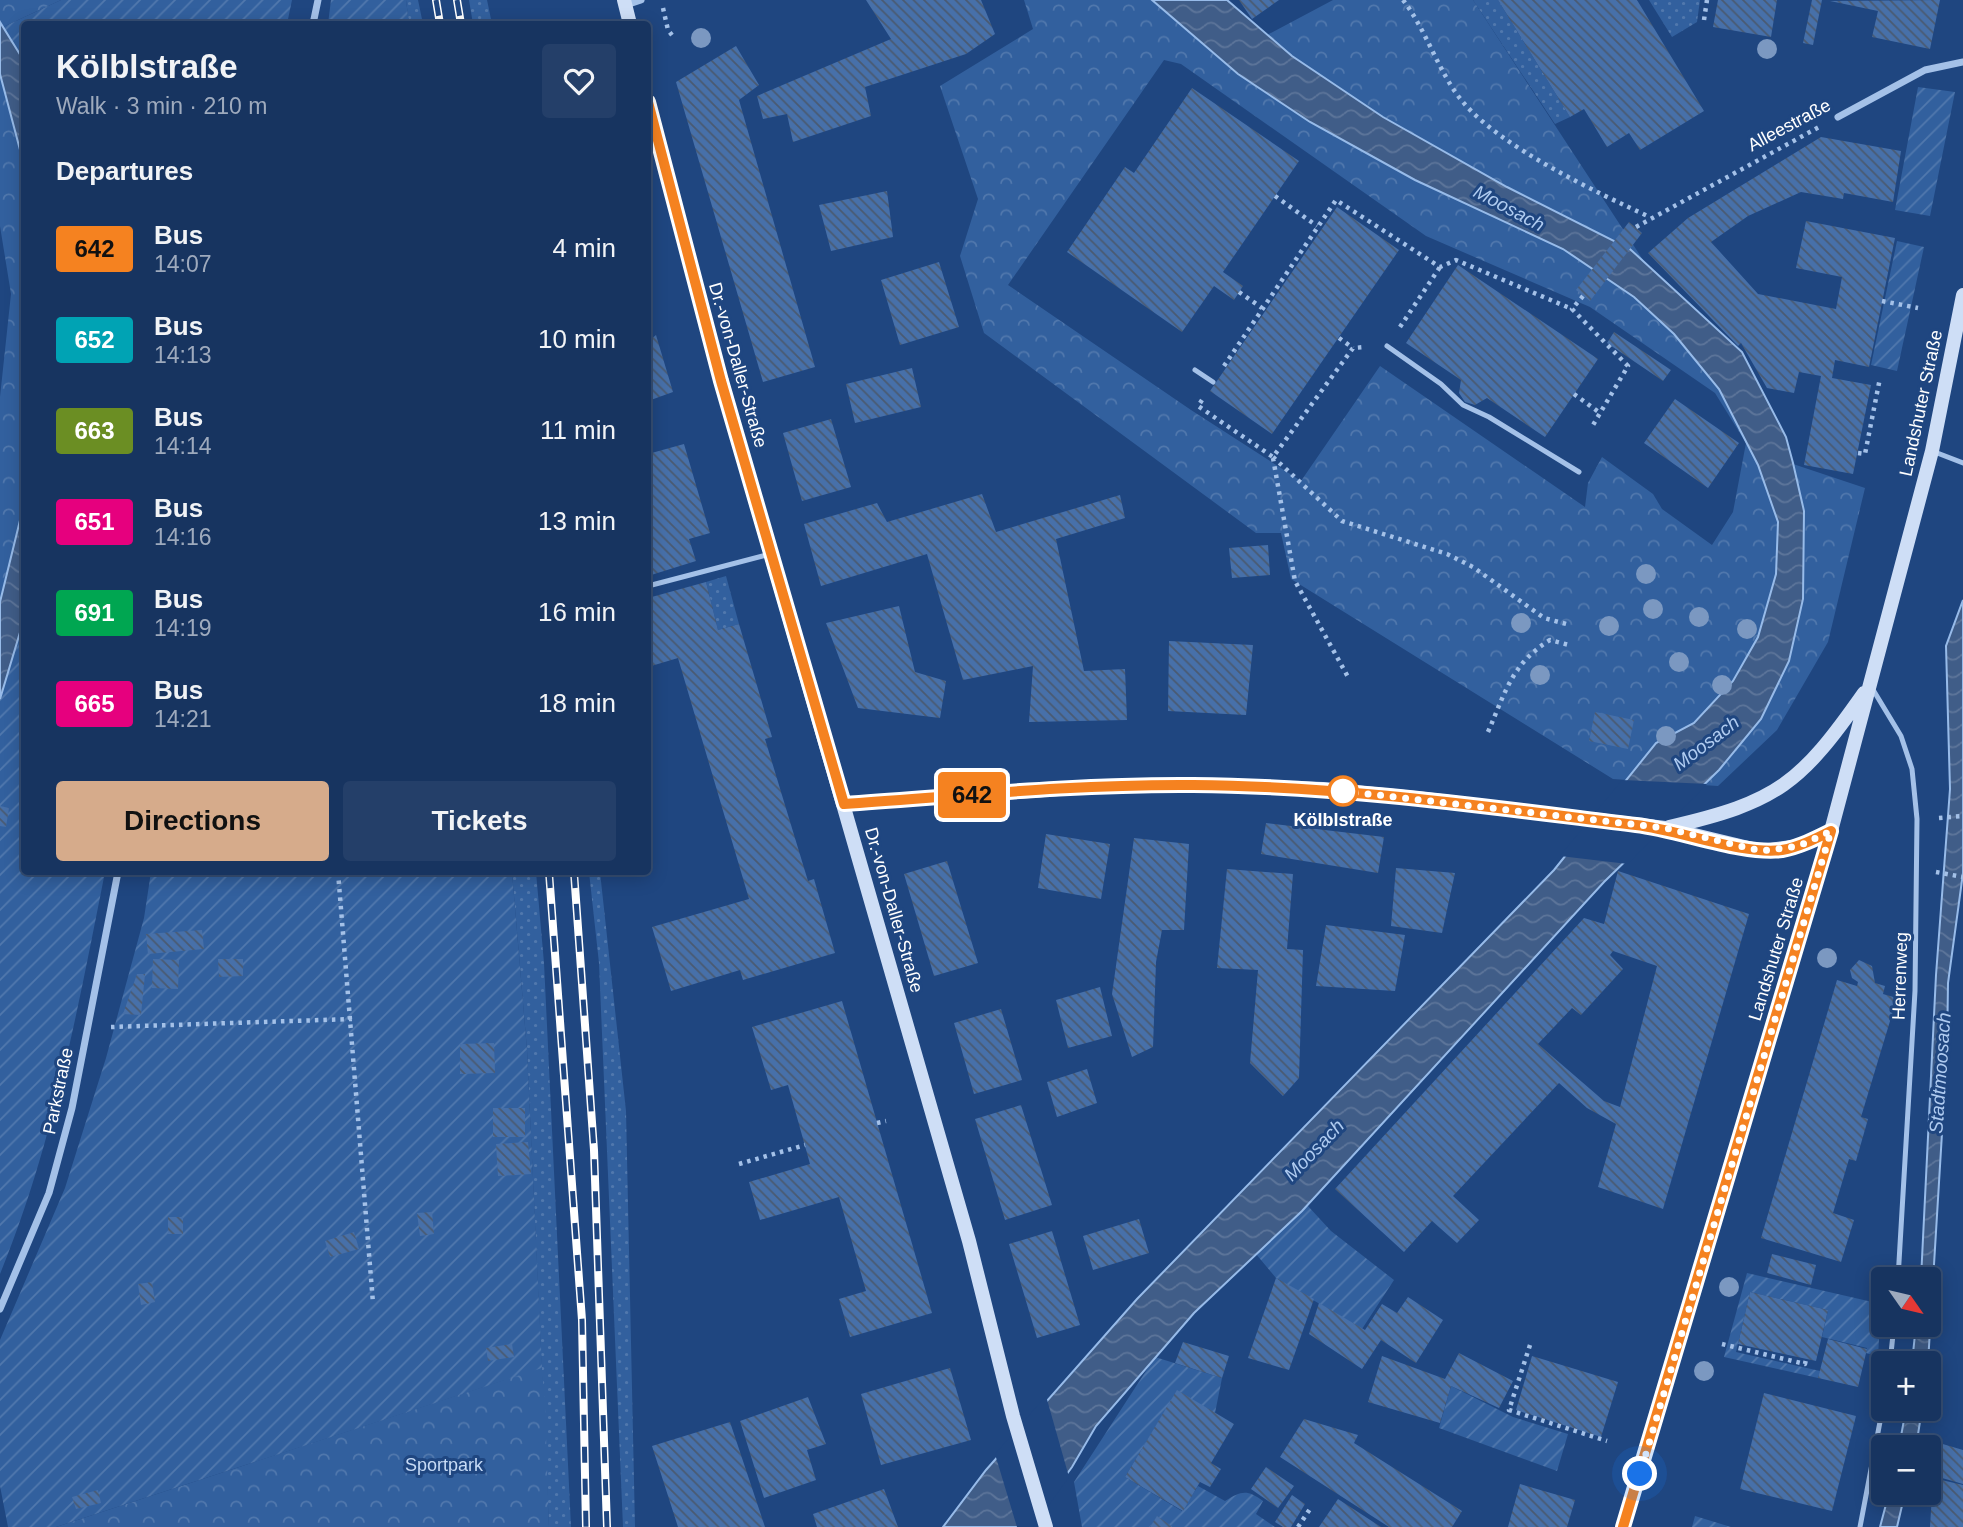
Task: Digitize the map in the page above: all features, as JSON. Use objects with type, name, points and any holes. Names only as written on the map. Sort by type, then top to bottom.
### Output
[{"type":"main road","points":[[625,2],[629,21]]},
{"type":"main road","name":"Dr.-von-Daller-Straße","points":[[651,113],[721,381],[969,1241],[1013,1416],[1045,1525]]},
{"type":"main road","name":"Landshuter Straße","points":[[1831,831],[1932,451],[1963,295]]},
{"type":"main road","points":[[1665,828],[1755,803],[1791,782],[1833,736],[1870,684]]},
{"type":"main road","points":[[844,804],[1101,786],[1193,785],[1323,789],[1665,828],[1761,851],[1799,846],[1831,831]]},
{"type":"street","points":[[314,21],[318,0]]},
{"type":"street","points":[[625,2],[641,0]]},
{"type":"street","name":"Alleestraße","points":[[1838,117],[1925,70],[1963,62]]},
{"type":"street","name":"Landshuter Straße","points":[[1623,1527],[1831,831]]},
{"type":"street","name":"Parkstraße","points":[[0,1309],[49,1192],[72,1108],[117,875]]},
{"type":"lane","points":[[1387,346],[1441,384],[1463,405],[1489,417],[1579,472]]},
{"type":"lane","points":[[1195,370],[1213,382]]},
{"type":"lane","points":[[1932,451],[1963,463]]},
{"type":"lane","points":[[651,585],[772,554]]},
{"type":"lane","name":"Herrenweg","points":[[1870,684],[1901,736],[1912,769],[1917,819],[1915,991],[1899,1267]]},
{"type":"lane","points":[[1860,1527],[1880,1421]]},
{"type":"path","points":[[661,0],[668,30],[675,39]]},
{"type":"path","points":[[1403,0],[1417,18],[1461,100],[1483,124],[1560,172],[1650,216]]},
{"type":"path","points":[[1704,20],[1707,0]]},
{"type":"path","name":"Alleestraße","points":[[1636,227],[1650,216],[1838,117]]},
{"type":"path","points":[[1275,196],[1317,226]]},
{"type":"path","points":[[1440,267],[1336,200],[1198,406],[1273,457],[1342,521],[1447,554],[1473,567],[1544,618],[1570,625]]},
{"type":"path","points":[[1339,338],[1353,348],[1387,346],[1440,267],[1455,260],[1572,309],[1628,366],[1592,425]]},
{"type":"path","points":[[1239,292],[1262,308]]},
{"type":"path","points":[[1572,309],[1583,296]]},
{"type":"path","points":[[1882,301],[1918,308]]},
{"type":"path","points":[[1348,677],[1295,581],[1273,457],[1353,348]]},
{"type":"path","points":[[1858,453],[1865,454],[1880,378]]},
{"type":"path","points":[[1574,394],[1600,413]]},
{"type":"path","points":[[1488,732],[1512,675],[1530,652],[1550,640],[1569,645]]},
{"type":"path","points":[[1935,818],[1963,816]]},
{"type":"path","points":[[1930,871],[1963,877]]},
{"type":"path","points":[[338,875],[373,1303]]},
{"type":"path","points":[[88,1023],[114,1027],[352,1019]]},
{"type":"path","points":[[877,1123],[886,1121]]},
{"type":"path","points":[[739,1164],[805,1145]]},
{"type":"path","points":[[1721,1344],[1805,1364],[1807,1359]]},
{"type":"path","points":[[1530,1345],[1509,1410],[1607,1441]]},
{"type":"path","points":[[1298,1527],[1311,1506]]},
{"type":"green space","points":[[0,0],[61,0],[3,27],[0,22]]},
{"type":"green space","points":[[61,0],[292,0],[288,21],[21,21],[21,56],[3,27]]},
{"type":"green space","points":[[331,0],[406,0],[409,21],[328,21]]},
{"type":"green space","points":[[406,0],[418,0],[422,21],[409,21]]},
{"type":"green space","points":[[469,0],[487,0],[491,21],[472,21]]},
{"type":"green space","points":[[1024,0],[1182,0],[1235,52],[1333,0],[1473,0],[1772,457],[1865,488],[1828,642],[1777,730],[1718,786],[1613,779],[1291,579],[1281,533],[1256,533],[984,333],[960,256],[978,199],[940,86],[1033,29]],"holes":[[[1164,60],[1181,64],[1426,236],[1590,307],[1715,393],[1746,443],[1733,512],[1712,545],[1662,509],[1653,494],[1602,457],[1588,483],[1585,507],[1380,366],[1301,481],[1191,410],[1008,285]]]},
{"type":"green space","points":[[1473,0],[1498,0],[1570,117],[1555,124]]},
{"type":"green space","points":[[1649,0],[1700,0],[1697,22],[1672,37]]},
{"type":"green space","points":[[0,74],[21,154],[21,516],[0,602],[0,397],[11,294],[0,226]]},
{"type":"green space","points":[[1918,87],[1955,92],[1930,216],[1895,210]]},
{"type":"green space","points":[[1897,241],[1924,247],[1897,371],[1871,365]]},
{"type":"green space","points":[[726,576],[739,624],[718,630],[706,582]]},
{"type":"green space","points":[[21,629],[21,875],[104,875],[74,1025],[49,1126],[19,1225],[0,1274],[0,699]]},
{"type":"green space","points":[[151,875],[512,875],[527,1050],[542,1368],[56,1527],[8,1527],[0,1486],[0,1340],[65,1188],[106,1058],[144,918]]},
{"type":"green space","points":[[512,875],[536,875],[544,963],[571,1527],[549,1527],[527,1050]]},
{"type":"green space","points":[[589,875],[600,875],[626,1111],[635,1527],[623,1527],[599,963]]},
{"type":"green space","name":"Sportpark","points":[[506,955],[545,1404],[549,1527],[56,1527],[504,1380]]},
{"type":"green space","points":[[1307,1205],[1331,1231],[1394,1280],[1362,1329],[1276,1278],[1256,1254]]},
{"type":"green space","points":[[1747,1273],[1871,1302],[1871,1337],[1879,1337],[1878,1351],[1871,1351],[1871,1355],[1866,1353],[1867,1348],[1822,1337],[1828,1310],[1750,1292],[1736,1352],[1820,1371],[1818,1378],[1724,1357]]},
{"type":"green space","points":[[1155,1357],[1222,1378],[1215,1413],[1177,1391],[1125,1477],[1182,1511],[1198,1486],[1225,1501],[1240,1493],[1248,1493],[1263,1501],[1256,1514],[1275,1527],[1173,1527],[1157,1517],[1150,1527],[1082,1527],[1074,1482]]},
{"type":"green space","points":[[1451,1386],[1513,1417],[1568,1434],[1557,1471],[1439,1428]]},
{"type":"green space","points":[[1695,1516],[1731,1527],[1692,1527]]},
{"type":"water","name":"Moosach","points":[[1152,0],[1227,0],[1292,56],[1383,117],[1507,187],[1630,249],[1742,352],[1786,437],[1793,463],[1804,511],[1803,599],[1789,661],[1761,719],[1719,770],[1604,882],[1302,1211],[1194,1313],[1096,1426],[1072,1467],[1028,1527],[943,1527],[986,1470],[1137,1299],[1554,870],[1656,743],[1694,723],[1733,681],[1758,637],[1776,574],[1778,522],[1758,465],[1719,389],[1674,334],[1634,297],[1563,249],[1415,180],[1310,122],[1238,74]]},
{"type":"water","points":[[0,22],[21,56],[21,154],[0,74]]},
{"type":"water","points":[[21,516],[21,629],[0,699],[0,602]]},
{"type":"water","name":"Stadtmoosach","points":[[1963,600],[1963,873],[1948,983],[1947,1051],[1934,1267],[1922,1267],[1936,975],[1950,789],[1946,646]]},
{"type":"water","points":[[1915,1337],[1930,1337],[1929,1351],[1913,1351]]},
{"type":"water","points":[[1904,1421],[1920,1421],[1918,1435],[1901,1435]]},
{"type":"water","points":[[1886,1505],[1902,1505],[1897,1527],[1880,1527]]},
{"type":"pier","points":[[1622,780],[1707,784],[1628,864],[1560,856]]},
{"type":"pier","points":[[1046,1396],[1069,1477],[1033,1527],[1017,1527],[995,1454]]},
{"type":"building","points":[[866,0],[981,0],[995,34],[966,54],[865,87],[871,116],[793,142],[787,114],[763,119],[757,96],[891,39]]},
{"type":"building","points":[[1239,0],[1279,0],[1252,19]]},
{"type":"building","points":[[1498,0],[1637,0],[1704,111],[1640,150],[1629,133],[1607,147],[1584,109],[1570,117]]},
{"type":"building","points":[[1718,0],[1777,0],[1771,37],[1713,27]]},
{"type":"building","points":[[1812,0],[1822,0],[1813,45],[1803,43]]},
{"type":"building","points":[[1940,0],[1930,49],[1872,37],[1878,11],[1830,1]]},
{"type":"building","points":[[736,46],[759,85],[739,100],[815,367],[763,382],[676,82]]},
{"type":"building","points":[[1192,88],[1299,161],[1223,272],[1243,286],[1234,300],[1214,286],[1182,332],[1067,252],[1125,167],[1134,173]]},
{"type":"building","points":[[1821,137],[1901,151],[1893,202],[1844,193],[1843,199],[1801,192],[1748,216],[1711,242],[1758,294],[1836,309],[1842,277],[1796,268],[1806,221],[1895,238],[1869,367],[1835,360],[1832,378],[1871,385],[1853,474],[1804,465],[1821,376],[1799,372],[1794,393],[1767,388],[1741,343],[1738,346],[1648,253],[1688,218]]},
{"type":"building","points":[[887,191],[893,237],[831,251],[819,205]]},
{"type":"building","points":[[1337,207],[1399,250],[1272,434],[1210,391]]},
{"type":"building","points":[[1629,222],[1642,233],[1590,301],[1576,290]]},
{"type":"building","points":[[939,262],[959,327],[900,345],[881,280]]},
{"type":"building","points":[[1458,265],[1598,359],[1545,437],[1487,398],[1475,405],[1465,402],[1459,393],[1461,380],[1406,343]]},
{"type":"building","points":[[1614,332],[1671,370],[1663,381],[1607,343]]},
{"type":"building","points":[[656,335],[673,392],[651,400],[651,339]]},
{"type":"building","points":[[912,368],[921,407],[855,423],[846,384]]},
{"type":"building","points":[[1675,399],[1739,443],[1708,488],[1644,443]]},
{"type":"building","points":[[831,419],[851,487],[802,501],[783,433]]},
{"type":"building","points":[[684,444],[710,533],[689,539],[696,561],[651,575],[651,453]]},
{"type":"building","points":[[982,494],[996,532],[1120,495],[1125,518],[1056,539],[1084,671],[1125,669],[1127,720],[1029,722],[1033,666],[963,680],[927,554],[821,586],[804,524],[877,503],[887,522]]},
{"type":"building","points":[[1268,545],[1270,575],[1232,578],[1229,548]]},
{"type":"building","points":[[706,582],[718,630],[739,624],[772,737],[765,739],[808,881],[814,879],[835,953],[743,980],[740,970],[671,991],[652,927],[749,899],[678,658],[651,666],[651,597]]},
{"type":"building","points":[[899,606],[915,672],[946,681],[940,718],[858,708],[826,623]]},
{"type":"building","points":[[1169,641],[1253,645],[1246,715],[1168,711]]},
{"type":"building","points":[[1595,712],[1634,720],[1628,749],[1589,741]]},
{"type":"building","points":[[0,806],[9,808],[6,827],[0,826]]},
{"type":"building","points":[[1266,823],[1384,837],[1378,873],[1261,854]]},
{"type":"building","points":[[1046,834],[1110,844],[1101,899],[1038,888]]},
{"type":"building","points":[[1134,838],[1189,844],[1184,930],[1162,930],[1156,962],[1153,1047],[1132,1057],[1112,994]]},
{"type":"building","points":[[947,861],[978,963],[934,976],[904,874]]},
{"type":"building","points":[[1396,868],[1455,873],[1442,933],[1391,926]]},
{"type":"building","points":[[1227,869],[1293,874],[1287,949],[1303,950],[1299,1078],[1283,1096],[1250,1063],[1258,970],[1217,968]]},
{"type":"building","points":[[1618,871],[1749,914],[1663,1209],[1598,1187],[1616,1124],[1587,1108],[1559,1083],[1453,1196],[1479,1220],[1457,1243],[1432,1221],[1404,1252],[1335,1189],[1584,918],[1604,924]],"holes":[[[1613,951],[1657,966],[1620,1107],[1604,1101],[1538,1044],[1572,1008],[1581,1015],[1623,969],[1610,955]]]},
{"type":"building","points":[[1326,925],[1405,935],[1395,991],[1316,986]]},
{"type":"building","points":[[202,930],[204,949],[148,954],[146,934]]},
{"type":"building","points":[[153,959],[179,960],[178,989],[152,988]]},
{"type":"building","points":[[218,959],[243,959],[243,976],[219,977]]},
{"type":"building","points":[[1859,960],[1872,966],[1875,983],[1885,986],[1883,994],[1897,998],[1861,1117],[1868,1119],[1856,1161],[1849,1159],[1833,1213],[1854,1220],[1841,1262],[1761,1238],[1837,980],[1857,986],[1858,982],[1852,978],[1850,970]]},
{"type":"building","points":[[137,974],[145,974],[141,1015],[123,1014]]},
{"type":"building","points":[[1100,987],[1112,1036],[1068,1048],[1056,1000]]},
{"type":"building","points":[[842,1001],[932,1313],[850,1337],[839,1299],[866,1291],[839,1197],[760,1220],[749,1182],[810,1164],[788,1085],[771,1090],[752,1027]]},
{"type":"building","points":[[1001,1009],[1022,1080],[974,1094],[954,1023]]},
{"type":"building","points":[[494,1043],[495,1073],[460,1074],[460,1044]]},
{"type":"building","points":[[1087,1069],[1097,1103],[1057,1117],[1047,1082]]},
{"type":"building","points":[[1021,1105],[1052,1205],[1005,1220],[975,1119]]},
{"type":"building","points":[[493,1108],[525,1108],[525,1137],[493,1137]]},
{"type":"building","points":[[528,1142],[531,1174],[498,1176],[496,1144]]},
{"type":"building","points":[[432,1212],[434,1234],[420,1236],[417,1213]]},
{"type":"building","points":[[168,1217],[183,1217],[183,1234],[168,1234]]},
{"type":"building","points":[[1139,1219],[1149,1253],[1093,1270],[1083,1236]]},
{"type":"building","points":[[1052,1231],[1080,1325],[1037,1338],[1009,1244]]},
{"type":"building","points":[[354,1232],[359,1249],[330,1257],[325,1241]]},
{"type":"building","points":[[1772,1254],[1816,1265],[1811,1285],[1767,1273]]},
{"type":"building","points":[[1276,1278],[1314,1299],[1289,1370],[1248,1358]]},
{"type":"building","points":[[152,1282],[155,1302],[141,1305],[138,1284]]},
{"type":"building","points":[[1750,1292],[1828,1310],[1816,1361],[1738,1344]]},
{"type":"building","points":[[1408,1297],[1443,1320],[1416,1363],[1381,1340],[1362,1369],[1309,1334],[1319,1303],[1365,1330],[1382,1304],[1397,1313]]},
{"type":"building","points":[[1828,1339],[1867,1349],[1858,1387],[1818,1378]]},
{"type":"building","points":[[1183,1342],[1229,1356],[1222,1378],[1175,1363]]},
{"type":"building","points":[[512,1344],[514,1357],[488,1361],[486,1348]]},
{"type":"building","points":[[1459,1353],[1513,1381],[1499,1408],[1451,1386],[1440,1423],[1368,1402],[1382,1356],[1445,1379]]},
{"type":"building","points":[[1532,1356],[1618,1382],[1601,1437],[1516,1410]]},
{"type":"building","points":[[950,1368],[971,1440],[881,1465],[861,1394]]},
{"type":"building","points":[[1177,1390],[1234,1424],[1211,1463],[1221,1469],[1210,1487],[1200,1482],[1183,1511],[1125,1477]]},
{"type":"building","points":[[1764,1393],[1856,1416],[1832,1511],[1740,1489]]},
{"type":"building","points":[[808,1397],[826,1444],[807,1450],[816,1480],[764,1498],[740,1421]]},
{"type":"building","points":[[1304,1419],[1358,1435],[1354,1443],[1462,1511],[1452,1527],[1389,1527],[1280,1457]]},
{"type":"building","points":[[730,1422],[765,1527],[678,1527],[652,1446]]},
{"type":"building","points":[[1941,1444],[1963,1450],[1963,1484],[1941,1478]]},
{"type":"building","points":[[1266,1467],[1294,1486],[1278,1508],[1251,1489]]},
{"type":"building","points":[[1941,1480],[1963,1485],[1963,1527],[1930,1527],[1931,1505],[1941,1505]]},
{"type":"building","points":[[1520,1484],[1575,1500],[1567,1527],[1508,1527]]},
{"type":"building","points":[[884,1489],[898,1527],[817,1527],[813,1514]]},
{"type":"building","points":[[98,1490],[101,1503],[76,1509],[72,1497]]},
{"type":"building","points":[[1292,1495],[1305,1504],[1291,1527],[1283,1527],[1275,1522]]},
{"type":"building","points":[[1338,1499],[1381,1527],[1319,1527]]},
{"type":"building","points":[[1157,1516],[1173,1527],[1150,1527]]},
{"type":"railway","points":[[436,0],[440,21]]},
{"type":"railway","points":[[457,0],[460,21]]},
{"type":"railway","points":[[549,875],[582,1320],[586,1527]]},
{"type":"railway","points":[[574,875],[594,1150],[607,1527]]},
{"type":"bus line","name":"642","points":[[651,116],[721,381],[844,804],[1101,786],[1193,785],[1323,789],[1425,799],[1665,828],[1761,851],[1799,846],[1831,831],[1623,1527]]},
{"type":"place","name":"Kölblstraße","points":[[1343,791]]},
{"type":"route","points":[[1343,791],[1665,828],[1761,851],[1799,846],[1831,831],[1640,1474]]}]
